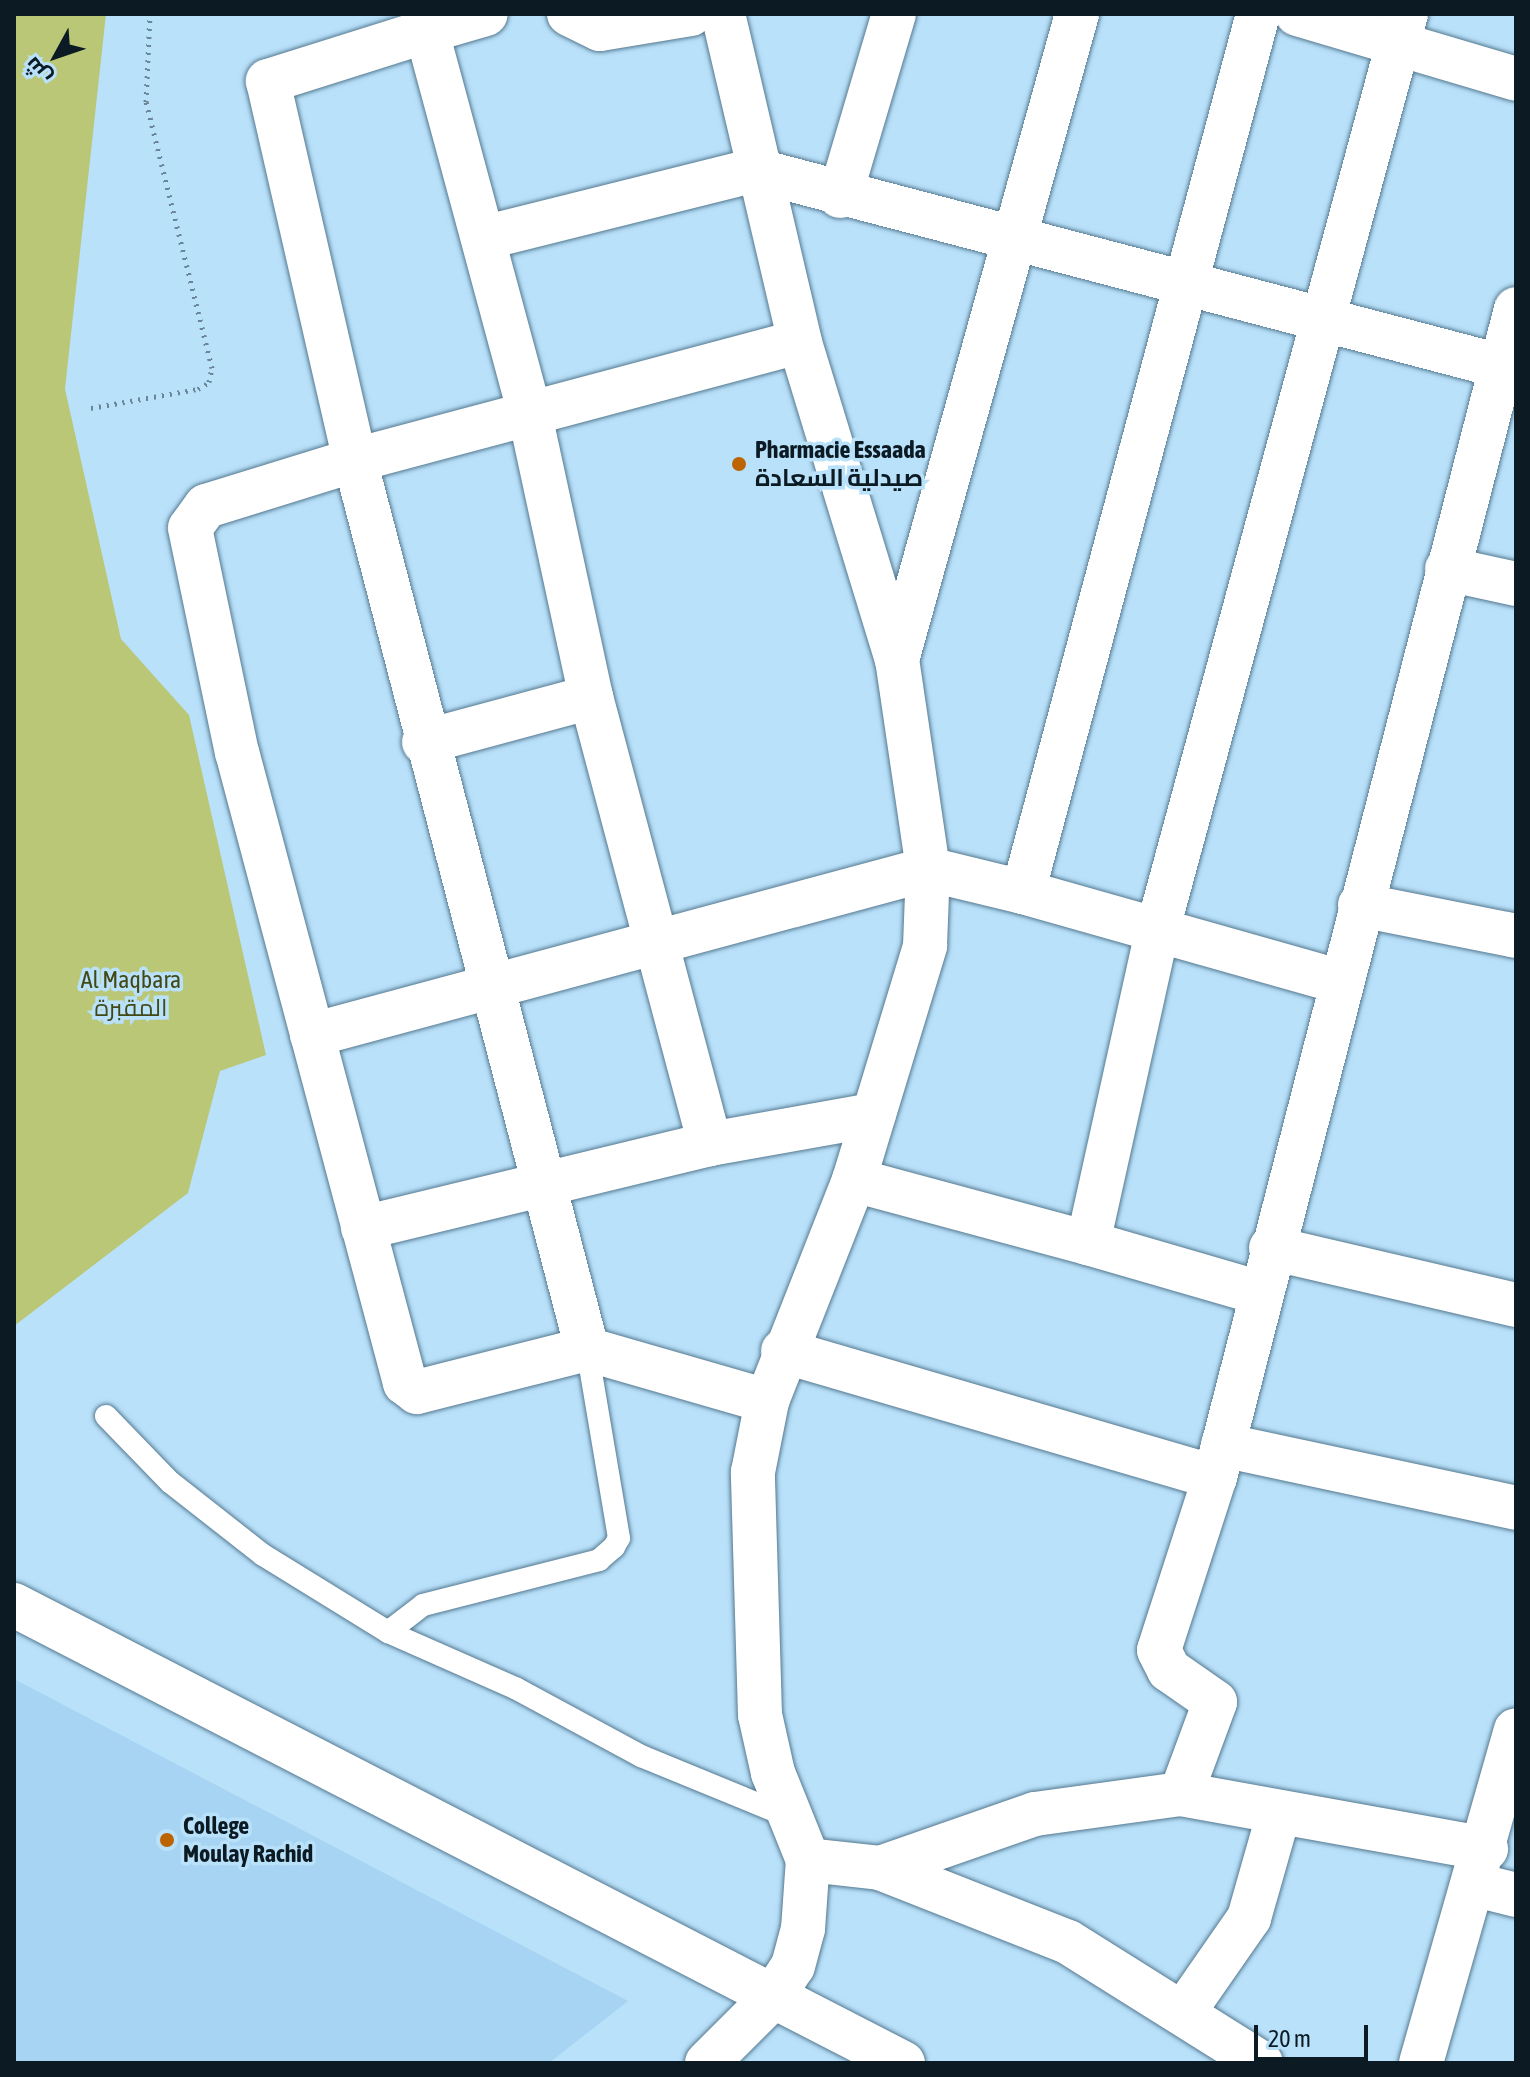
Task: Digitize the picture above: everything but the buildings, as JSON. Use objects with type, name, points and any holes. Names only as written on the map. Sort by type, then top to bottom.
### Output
[{"type":"street","points":[[486,14],[275,74],[266,86],[424,742],[539,1188],[587,1349]]},
{"type":"street","points":[[569,14],[600,29],[691,14]]},
{"type":"street","points":[[707,2063],[772,1998],[793,1966],[808,1860],[773,1773],[755,1656],[751,1502],[767,1401],[783,1351],[854,1180],[925,946],[928,869],[897,660],[800,342],[755,170],[723,14]]},
{"type":"street","points":[[840,196],[894,14]]},
{"type":"street","points":[[897,660],[1012,236],[1077,14]]},
{"type":"street","points":[[1023,892],[1258,14]]},
{"type":"street","points":[[1297,14],[1401,30],[1516,79]]},
{"type":"street","points":[[1088,1243],[1158,928],[1318,323],[1401,30]]},
{"type":"street","points":[[427,31],[530,414],[591,697],[710,1144]]},
{"type":"street","points":[[483,238],[755,170],[840,196],[1012,236],[1187,282],[1318,323],[1500,366]]},
{"type":"street","points":[[1181,1794],[1215,1702],[1169,1670],[1159,1650],[1219,1461],[1338,981],[1516,309]]},
{"type":"street","points":[[767,1401],[587,1349],[413,1391],[363,1228],[237,752],[190,528],[206,506],[355,460],[800,342]]},
{"type":"street","points":[[1447,569],[1516,584]]},
{"type":"street","points":[[424,742],[591,697]]},
{"type":"street","points":[[312,1035],[656,937],[928,869],[1158,928],[1338,981]]},
{"type":"street","points":[[1360,905],[1516,936]]},
{"type":"street","points":[[363,1228],[539,1188],[710,1144],[873,1115]]},
{"type":"street","points":[[854,1180],[1260,1293]]},
{"type":"street","points":[[1271,1248],[1516,1305]]},
{"type":"street","points":[[783,1351],[1219,1461],[1516,1508]]},
{"type":"street","points":[[14,1605],[903,2063]]},
{"type":"street","points":[[1421,2063],[1492,1876],[1516,1730]]},
{"type":"street","points":[[880,1868],[1035,1814],[1181,1794],[1279,1813],[1492,1876]]},
{"type":"street","points":[[1183,2013],[1249,1918],[1279,1813]]},
{"type":"street","points":[[808,1860],[880,1868],[1068,1942],[1261,2063]]},
{"type":"lane","points":[[388,1632],[423,1605],[599,1560],[614,1547],[619,1538],[587,1349]]},
{"type":"lane","points":[[106,1416],[170,1482],[263,1555],[388,1632],[517,1689],[641,1756],[791,1817]]},
{"type":"path","points":[[91,408],[198,389],[212,368],[146,102],[150,14]]},
{"type":"shaded area","name":"College Moulay Rachid","points":[[14,1679],[628,2001],[549,2063],[14,2063]]},
{"type":"green space","name":"Al Maqbara المقبرة","points":[[14,14],[106,14],[65,389],[121,639],[189,715],[266,1055],[220,1071],[188,1193],[14,1326]]},
{"type":"place","name":"Pharmacie Essaada صيدلية السعادة","points":[[739,464]]},
{"type":"place","name":"College Moulay Rachid","points":[[167,1840]]}]
